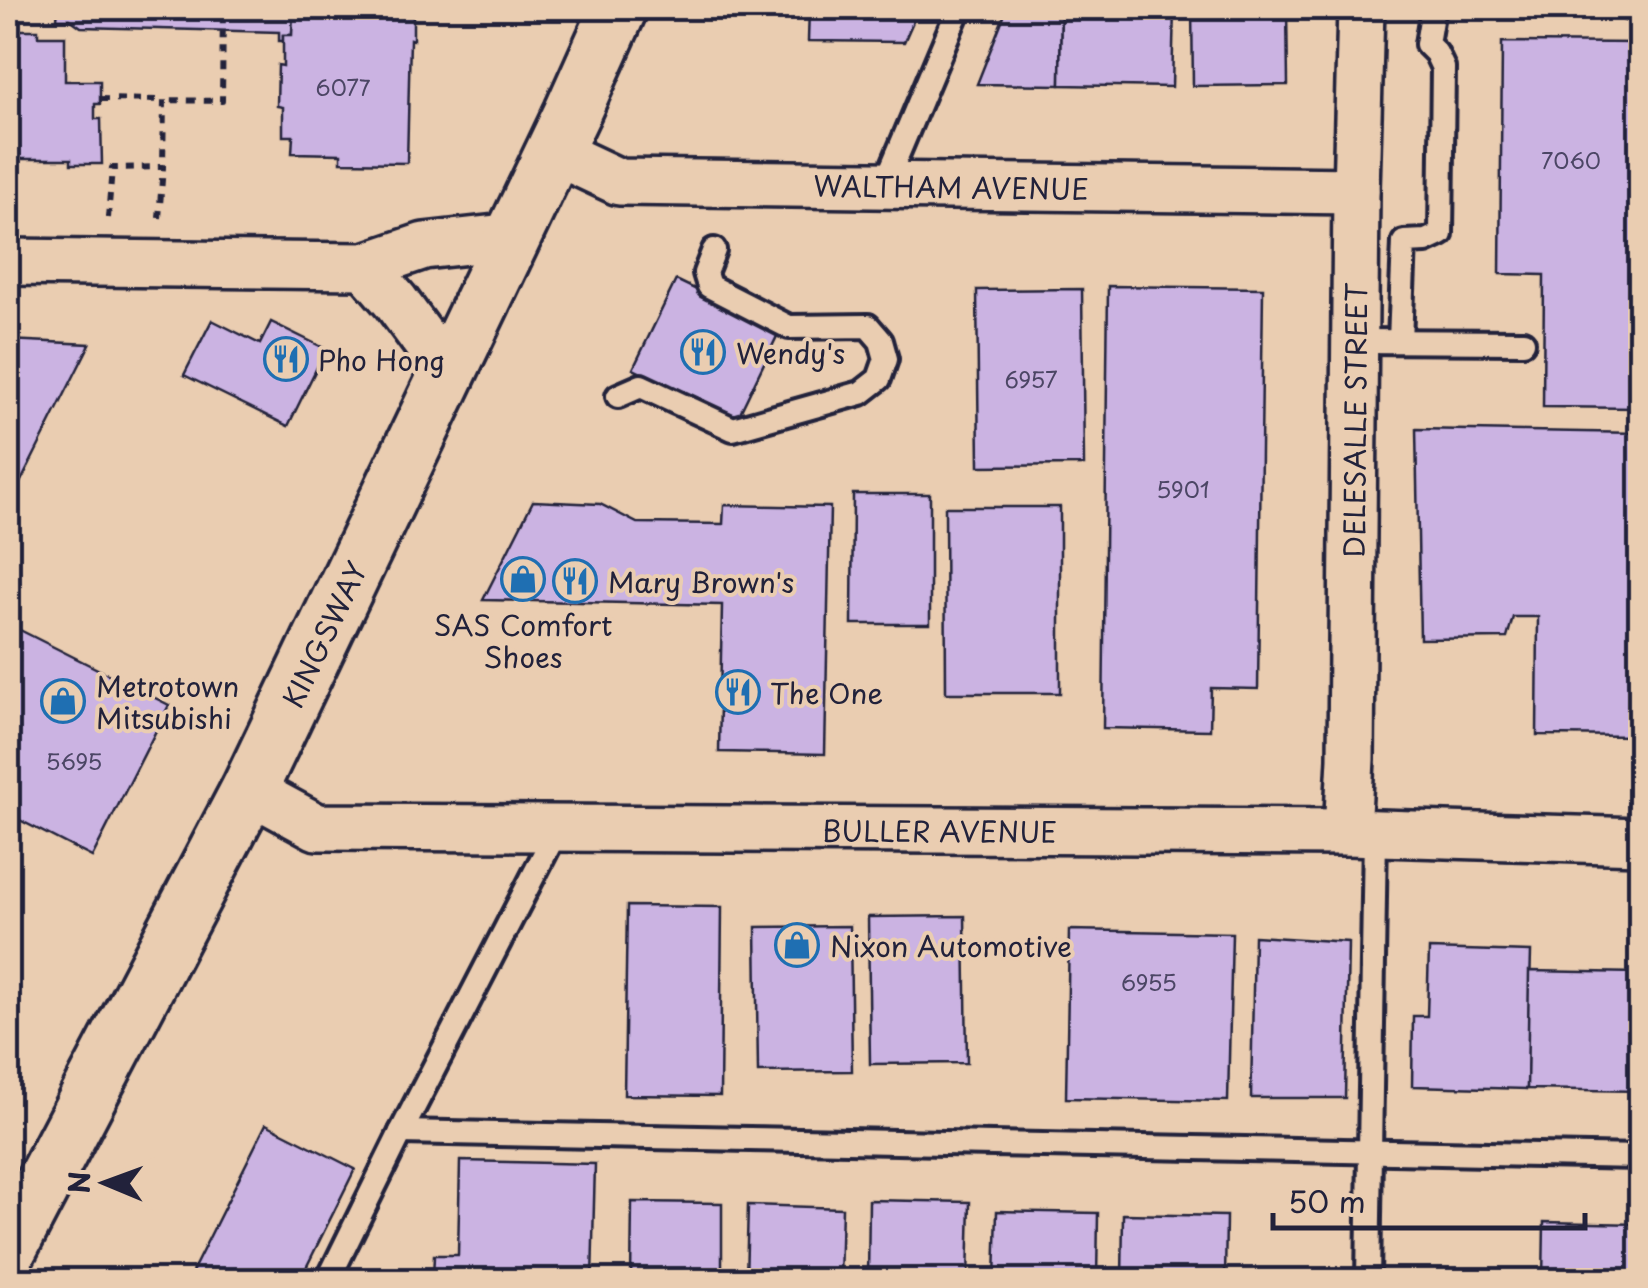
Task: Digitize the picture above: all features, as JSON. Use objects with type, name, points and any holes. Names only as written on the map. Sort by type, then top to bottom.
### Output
[{"type":"main road","name":"KINGSWAY","points":[[8,1250],[249,790],[619,8]]},
{"type":"street","name":"DELESALLE STREET","points":[[1361,8],[1351,759],[1361,832]]},
{"type":"street","name":"WALTHAM AVENUE","points":[[553,152],[619,182],[1356,190]]},
{"type":"street","points":[[8,262],[365,266],[424,246],[514,236]]},
{"type":"street","points":[[365,266],[449,374]]},
{"type":"street","name":"BULLER AVENUE","points":[[249,790],[317,827],[1361,832],[1640,841]]},
{"type":"lane","points":[[885,184],[959,8]]},
{"type":"lane","points":[[1400,341],[1404,242],[1441,234],[1443,68],[1427,44],[1433,8]]},
{"type":"lane","points":[[1629,8],[1640,8]]},
{"type":"lane","points":[[618,396],[641,386],[733,429],[861,392],[879,379],[886,359],[881,340],[868,326],[789,326],[709,286],[704,273],[714,250]]},
{"type":"lane","points":[[1355,340],[1523,342]]},
{"type":"lane","points":[[328,1280],[558,828]]},
{"type":"lane","points":[[1361,832],[1370,1150],[1368,1280]]},
{"type":"lane","points":[[400,1132],[1640,1157]]},
{"type":"path","points":[[100,99],[222,101],[223,8]]},
{"type":"path","points":[[159,218],[164,100]]},
{"type":"path","points":[[108,218],[112,168],[162,168]]},
{"type":"building","points":[[8,8],[17,30],[38,30],[38,36],[65,36],[65,81],[100,81],[100,104],[95,104],[95,119],[101,119],[102,164],[71,164],[71,159],[19,159],[19,148],[8,148]]},
{"type":"building","points":[[58,8],[151,12],[151,17],[247,19],[247,8],[279,8],[279,12],[293,12],[292,35],[283,35],[283,41],[279,41],[279,32],[81,27],[70,19],[57,19]]},
{"type":"building","points":[[151,8],[151,12],[72,10]]},
{"type":"building","points":[[279,8],[413,9],[407,163],[341,162],[341,154],[292,153],[293,136],[283,136],[283,107],[277,106],[283,35],[292,35],[293,12],[279,12]]},
{"type":"building","points":[[809,8],[919,8],[904,42],[808,41]]},
{"type":"building","points":[[1007,8],[1061,8],[1060,85],[977,84]]},
{"type":"building","points":[[1061,8],[1174,8],[1172,87],[1060,85]]},
{"type":"building","points":[[1192,8],[1287,8],[1288,85],[1193,86]]},
{"type":"building","points":[[1502,42],[1640,43],[1640,408],[1543,407],[1544,275],[1500,274]]},
{"type":"building","points":[[676,280],[780,330],[737,419],[633,369]]},
{"type":"building","points":[[1108,286],[1263,288],[1258,689],[1211,688],[1210,730],[1103,728]]},
{"type":"building","points":[[1082,289],[1084,465],[979,466],[977,290]]},
{"type":"building","points":[[212,320],[260,344],[271,322],[326,349],[288,426],[184,375]]},
{"type":"building","points":[[8,340],[90,344],[8,507]]},
{"type":"building","points":[[1416,429],[1640,433],[1640,736],[1537,735],[1538,617],[1513,617],[1507,638],[1420,639]]},
{"type":"building","points":[[853,494],[930,494],[930,624],[852,624]]},
{"type":"building","points":[[533,501],[600,504],[637,523],[723,524],[724,505],[830,507],[825,754],[719,752],[722,605],[483,600]]},
{"type":"building","points":[[945,507],[1060,507],[1060,693],[946,693]]},
{"type":"building","points":[[8,624],[169,705],[92,857],[8,814]]},
{"type":"building","points":[[627,906],[722,907],[720,1096],[624,1095]]},
{"type":"building","points":[[965,916],[967,1063],[870,1064],[868,917]]},
{"type":"building","points":[[850,926],[852,1071],[758,1072],[756,927]]},
{"type":"building","points":[[1069,930],[1232,933],[1228,1101],[1066,1098]]},
{"type":"building","points":[[1254,936],[1348,942],[1345,1098],[1251,1098]]},
{"type":"building","points":[[1429,949],[1531,952],[1527,1089],[1412,1086],[1413,1016],[1427,1016]]},
{"type":"building","points":[[1529,971],[1640,973],[1640,1091],[1527,1089]]},
{"type":"building","points":[[266,1124],[355,1169],[300,1280],[188,1280]]},
{"type":"building","points":[[460,1161],[595,1164],[592,1280],[433,1280],[434,1255],[458,1255]]},
{"type":"building","points":[[869,1200],[970,1202],[968,1280],[868,1280]]},
{"type":"building","points":[[632,1202],[722,1203],[722,1280],[631,1280]]},
{"type":"building","points":[[748,1205],[842,1208],[840,1280],[746,1280]]},
{"type":"building","points":[[997,1211],[1098,1213],[1097,1280],[995,1280]]},
{"type":"building","points":[[1123,1214],[1226,1216],[1225,1280],[1122,1280]]},
{"type":"building","points":[[1544,1222],[1639,1224],[1638,1280],[1543,1280]]},
{"type":"place","name":"Wendy's","points":[[703,352]]},
{"type":"place","name":"Pho Hong","points":[[286,359]]},
{"type":"place","name":"SAS Comfort Shoes","points":[[523,579]]},
{"type":"place","name":"Mary Brown's","points":[[575,581]]},
{"type":"place","name":"The One","points":[[738,692]]},
{"type":"place","name":"Metrotown Mitsubishi","points":[[63,701]]},
{"type":"place","name":"Nixon Automotive","points":[[797,945]]}]
